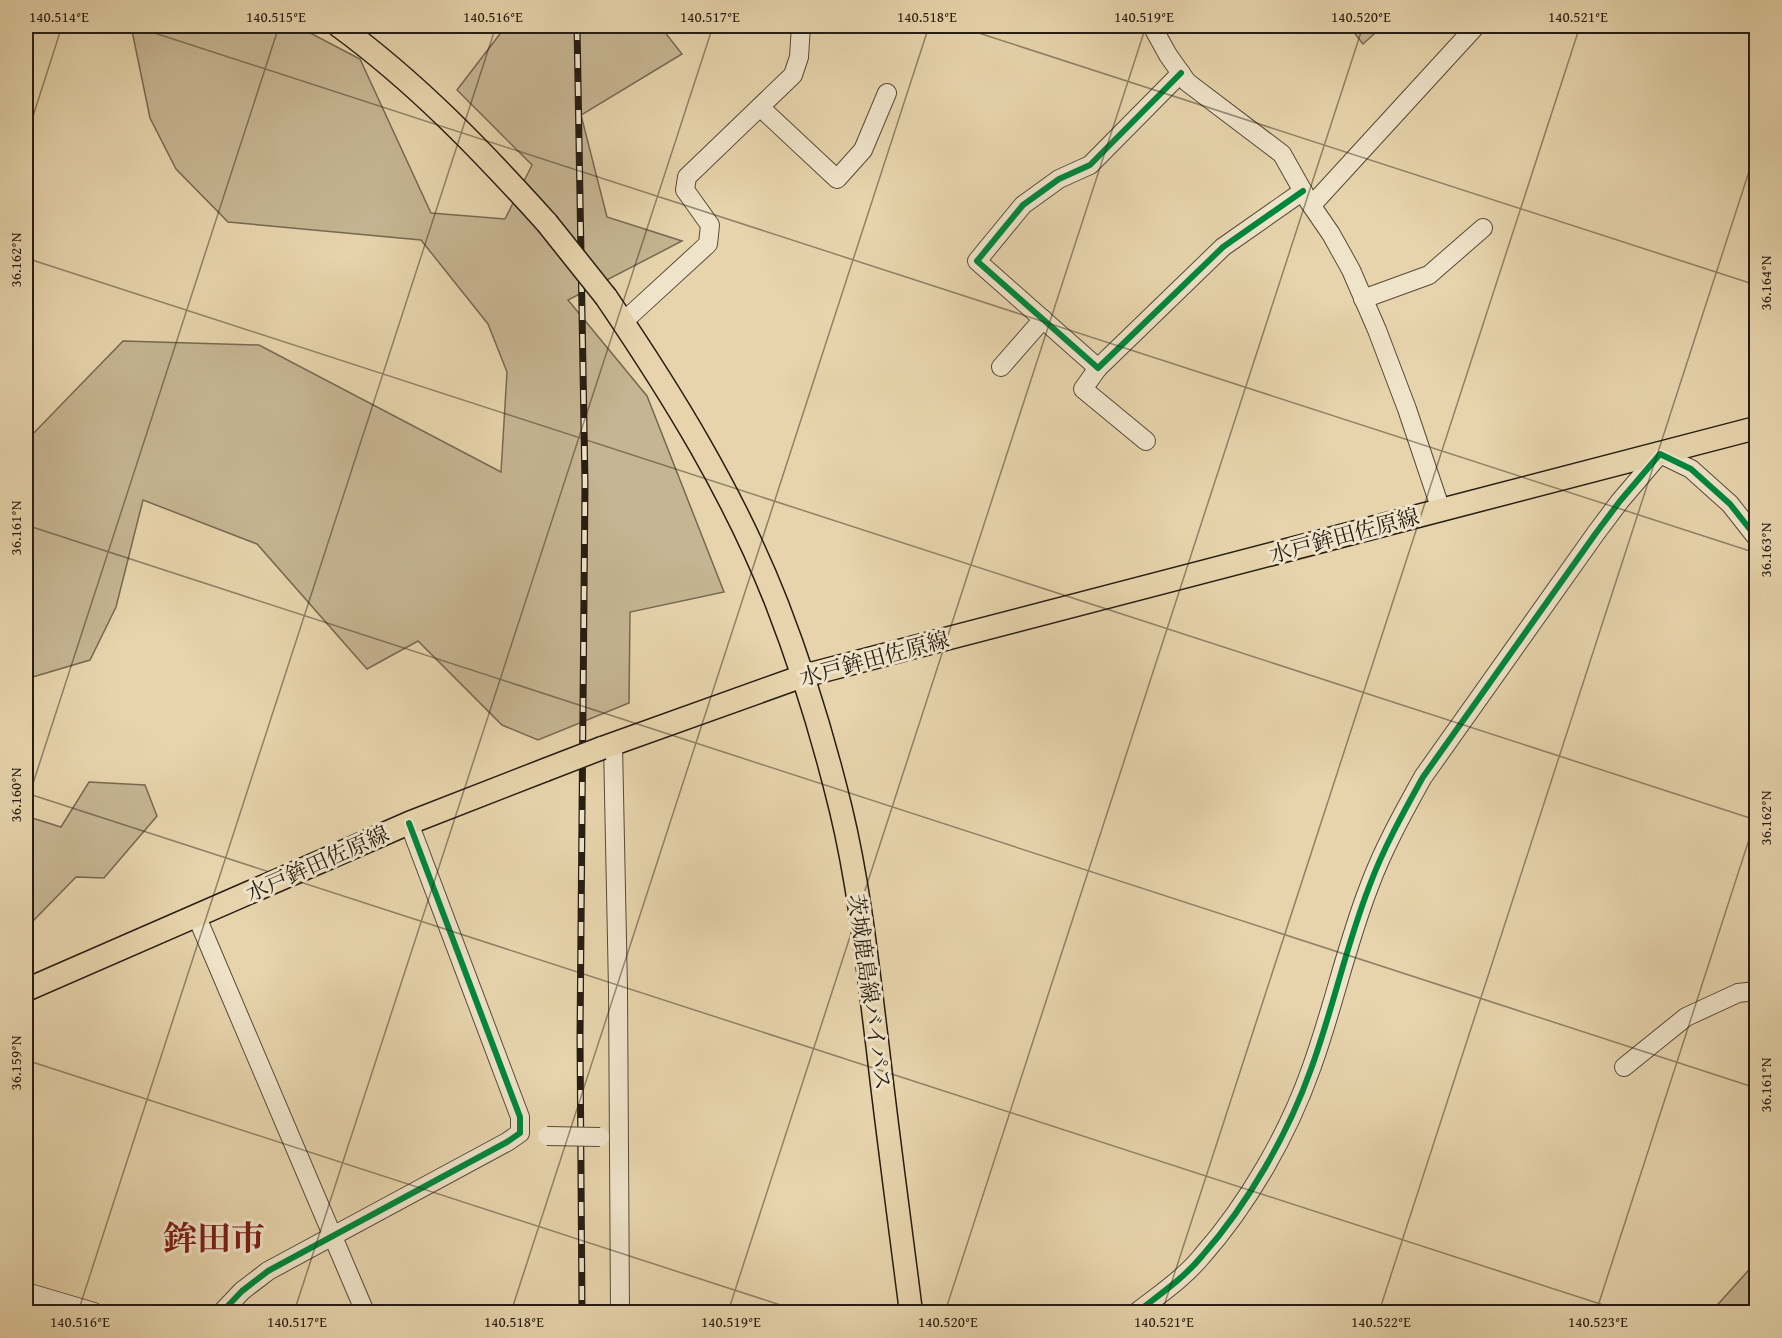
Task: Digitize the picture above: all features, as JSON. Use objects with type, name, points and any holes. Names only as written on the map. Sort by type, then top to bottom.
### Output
[{"type":"main road","name":"茨城鹿島線バイパス","points":[[339,26],[371,49],[422,93],[484,153],[547,223],[606,297],[671,393],[747,535],[776,602],[803,676],[839,802],[868,961],[911,1312]]},
{"type":"main road","name":"水戸鉾田佐原線","points":[[26,990],[409,823],[607,746],[803,676],[1756,428]]},
{"type":"street","points":[[623,322],[708,244],[710,225],[685,190],[687,177],[793,75],[799,57],[801,26]]},
{"type":"street","points":[[1152,26],[1168,55],[1187,82],[1282,154],[1331,234],[1363,299],[1403,399],[1441,510]]},
{"type":"street","points":[[1146,441],[1083,389],[1098,368],[1223,247],[1308,198],[1476,26]]},
{"type":"street","points":[[1098,368],[977,261],[1023,205],[1059,178],[1090,165],[1180,73]]},
{"type":"street","points":[[760,107],[837,179],[863,150],[887,93]]},
{"type":"street","points":[[1363,299],[1429,275],[1483,228]]},
{"type":"street","points":[[1001,367],[1043,320]]},
{"type":"street","points":[[1137,1312],[1202,1256],[1236,1213],[1283,1133],[1312,1067],[1368,888],[1401,817],[1423,777],[1620,501],[1660,454],[1691,469],[1730,504],[1756,537]]},
{"type":"street","points":[[607,746],[618,966],[620,1312]]},
{"type":"street","points":[[409,823],[520,1117],[520,1133]]},
{"type":"street","points":[[196,915],[365,1312]]},
{"type":"street","points":[[1624,1067],[1686,1017],[1738,993],[1756,991]]},
{"type":"street","points":[[222,1312],[242,1290],[268,1271],[520,1133],[547,1136],[619,1137]]},
{"type":"street","points":[[26,1292],[94,1312]]},
{"type":"shaded area","points":[[131,26],[297,26],[360,59],[431,213],[505,219],[532,165],[457,90],[506,26],[660,26],[682,54],[581,115],[607,217],[682,241],[568,300],[647,396],[724,592],[630,612],[629,703],[538,740],[502,725],[418,641],[367,669],[257,544],[143,500],[116,607],[90,660],[26,679],[26,441],[123,341],[259,345],[501,472],[507,372],[488,324],[421,240],[228,222],[176,169],[150,118]]},
{"type":"shaded area","points":[[1349,26],[1383,26],[1363,44]]},
{"type":"shaded area","points":[[89,782],[145,785],[157,816],[104,878],[76,877],[32,922],[26,923],[26,816],[61,827]]},
{"type":"shaded area","points":[[1756,1262],[1756,1312],[1711,1312]]},
{"type":"railway","points":[[577,26],[585,484],[580,1038],[582,1312]]},
{"type":"cycle path","points":[[1181,73],[1090,165],[1059,179],[1023,205],[977,261],[1098,368],[1223,247],[1303,191]]},
{"type":"cycle path","points":[[1137,1312],[1195,1264],[1219,1236],[1251,1191],[1279,1143],[1302,1094],[1361,909],[1381,859],[1401,818],[1423,777],[1620,501],[1660,454],[1691,469],[1730,504],[1756,537]]},
{"type":"cycle path","points":[[222,1312],[242,1291],[268,1271],[520,1133],[520,1117],[409,823]]},
{"type":"district","name":"鉾田市","points":[[214,1238]]}]
